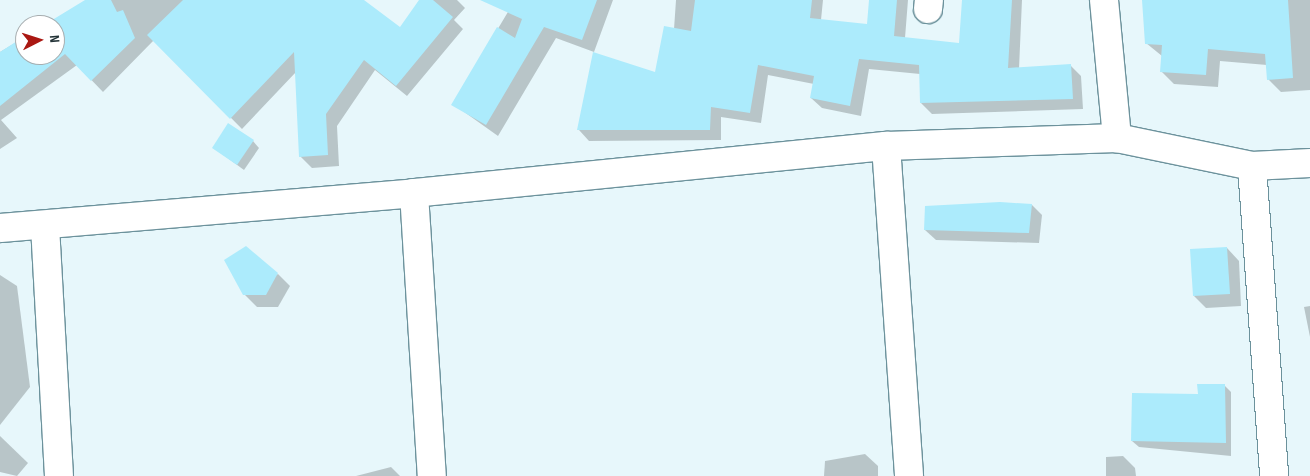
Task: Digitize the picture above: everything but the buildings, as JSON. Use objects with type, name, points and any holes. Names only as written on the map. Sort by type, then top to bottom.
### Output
[{"type":"street","points":[[1104,0],[1117,138]]},
{"type":"street","points":[[0,228],[45,226],[414,193],[886,146],[1117,138],[1252,166],[1310,163]]},
{"type":"street","points":[[886,146],[909,476]]},
{"type":"street","points":[[1252,166],[1274,476]]},
{"type":"street","points":[[414,193],[432,476]]},
{"type":"street","points":[[45,226],[59,476]]}]
